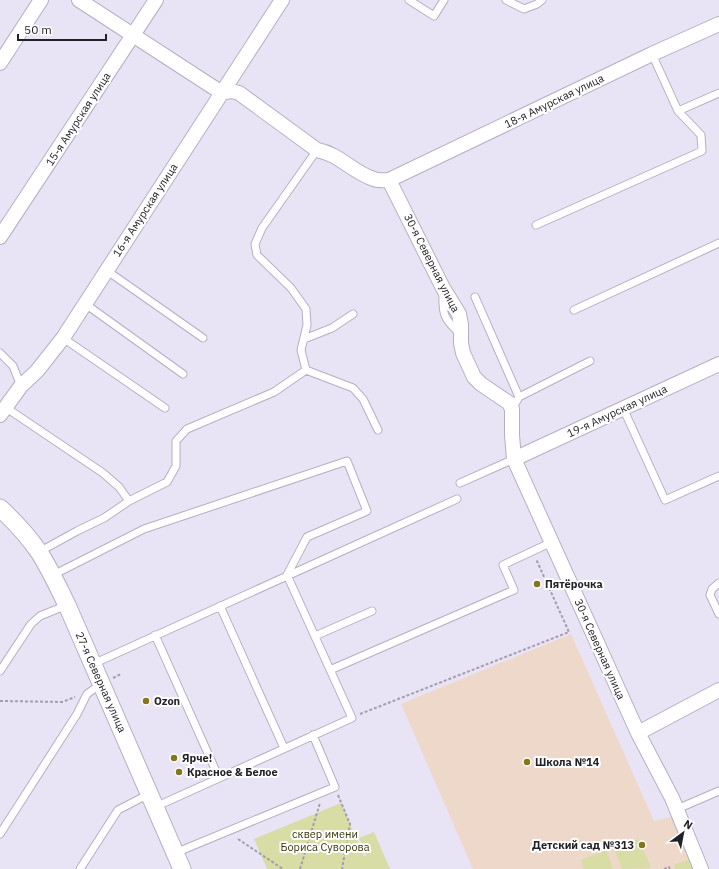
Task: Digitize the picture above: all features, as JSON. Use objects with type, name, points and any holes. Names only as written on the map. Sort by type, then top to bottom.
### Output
[{"type":"street","points":[[0,63],[41,0]]},
{"type":"street","points":[[79,0],[222,93],[231,91],[239,93],[317,150],[328,152],[361,174],[375,180],[389,180]]},
{"type":"street","name":"15-я Амурская улица","points":[[0,237],[156,0]]},
{"type":"street","name":"16-я Амурская улица","points":[[2,411],[21,386],[37,371],[62,338],[282,0]]},
{"type":"street","name":"18-я Амурская улица","points":[[389,180],[652,54],[719,24]]},
{"type":"street","name":"30-я Северная улица","points":[[389,180],[443,288],[459,314],[463,354],[474,377],[481,384],[509,403],[516,403],[512,435],[514,459],[638,733],[677,809],[701,869]]},
{"type":"street","name":"19-я Амурская улица","points":[[514,459],[719,364]]},
{"type":"street","name":"27-я Северная улица","points":[[0,508],[16,522],[39,552],[67,605],[182,869]]},
{"type":"street","points":[[638,733],[719,690]]},
{"type":"lane","points":[[408,0],[434,16],[444,0]]},
{"type":"lane","points":[[506,0],[524,9],[537,4],[542,0]]},
{"type":"lane","points":[[536,225],[702,151],[701,136],[678,111],[652,54]]},
{"type":"lane","points":[[678,111],[719,93]]},
{"type":"lane","points":[[306,370],[301,350],[307,325],[306,309],[291,288],[257,255],[256,244],[262,228],[317,150]]},
{"type":"lane","points":[[574,310],[719,243]]},
{"type":"lane","points":[[106,270],[203,338]]},
{"type":"lane","points":[[475,297],[516,403],[590,361]]},
{"type":"lane","points":[[84,303],[183,374]]},
{"type":"lane","points":[[304,339],[332,328],[353,314]]},
{"type":"lane","points":[[62,338],[165,408]]},
{"type":"lane","points":[[0,353],[13,366],[21,386]]},
{"type":"lane","points":[[39,552],[104,518],[129,501],[166,482],[176,466],[176,441],[187,430],[274,392],[306,370]]},
{"type":"lane","points":[[306,370],[353,388],[363,400],[378,430]]},
{"type":"lane","points":[[623,408],[665,500],[719,476]]},
{"type":"lane","points":[[2,411],[102,473],[119,487],[129,501]]},
{"type":"lane","points":[[460,483],[514,459]]},
{"type":"lane","points":[[52,576],[144,529],[346,461],[367,511],[307,537],[287,575]]},
{"type":"lane","points":[[92,664],[457,499]]},
{"type":"lane","points":[[330,670],[514,590],[503,565],[552,542]]},
{"type":"lane","points":[[80,869],[118,810],[219,778],[352,718],[287,575]]},
{"type":"lane","points":[[719,583],[712,589],[710,595],[719,614]]},
{"type":"lane","points":[[0,671],[31,624],[40,616],[67,605]]},
{"type":"lane","points":[[220,606],[284,748]]},
{"type":"lane","points":[[315,636],[372,611]]},
{"type":"lane","points":[[155,635],[219,778]]},
{"type":"lane","points":[[0,834],[77,714],[87,694],[102,684]]},
{"type":"lane","points":[[175,853],[335,787],[313,735]]},
{"type":"lane","points":[[677,809],[719,791]]},
{"type":"path","points":[[352,718],[570,632],[533,552]]},
{"type":"path","points":[[0,701],[65,702]]},
{"type":"path","points":[[335,787],[350,824],[342,869]]},
{"type":"path","points":[[300,869],[323,792]]},
{"type":"path","points":[[238,839],[283,869]]},
{"type":"path","points":[[664,869],[669,867],[670,869]]},
{"type":"shaded area","name":"Школа №14","points":[[571,634],[654,821],[675,816],[696,869],[473,869],[401,704]]},
{"type":"green space","name":"сквер имени Бориса Суворова","points":[[341,803],[364,856],[366,855],[359,838],[374,832],[390,869],[267,869],[254,839]]},
{"type":"green space","points":[[639,839],[651,868],[622,869],[614,849]]},
{"type":"green space","points":[[606,850],[613,869],[584,869],[581,860]]},
{"type":"green space","points":[[690,859],[694,869],[675,869],[674,865]]},
{"type":"place","name":"Пятёрочка","points":[[537,584]]},
{"type":"place","name":"Ozon","points":[[146,701]]},
{"type":"place","name":"Ярче!","points":[[174,758]]},
{"type":"place","name":"Школа №14","points":[[527,762]]},
{"type":"place","name":"Красное & Белое","points":[[179,772]]},
{"type":"place","name":"Детский сад №313","points":[[642,845]]}]
